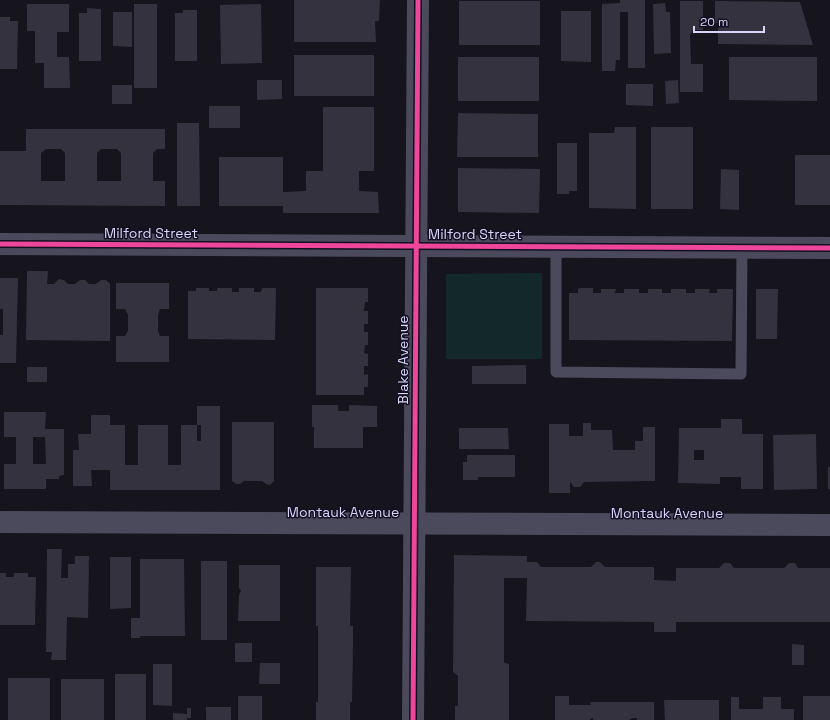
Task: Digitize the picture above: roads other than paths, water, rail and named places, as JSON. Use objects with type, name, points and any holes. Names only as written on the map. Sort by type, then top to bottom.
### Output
[{"type":"street","name":"Blake Avenue","points":[[413,720],[418,0]]},
{"type":"street","name":"Milford Street","points":[[0,244],[830,248]]},
{"type":"street","name":"Montauk Avenue","points":[[0,522],[830,525]]},
{"type":"lane","points":[[556,247],[556,372],[741,374],[742,248]]}]
